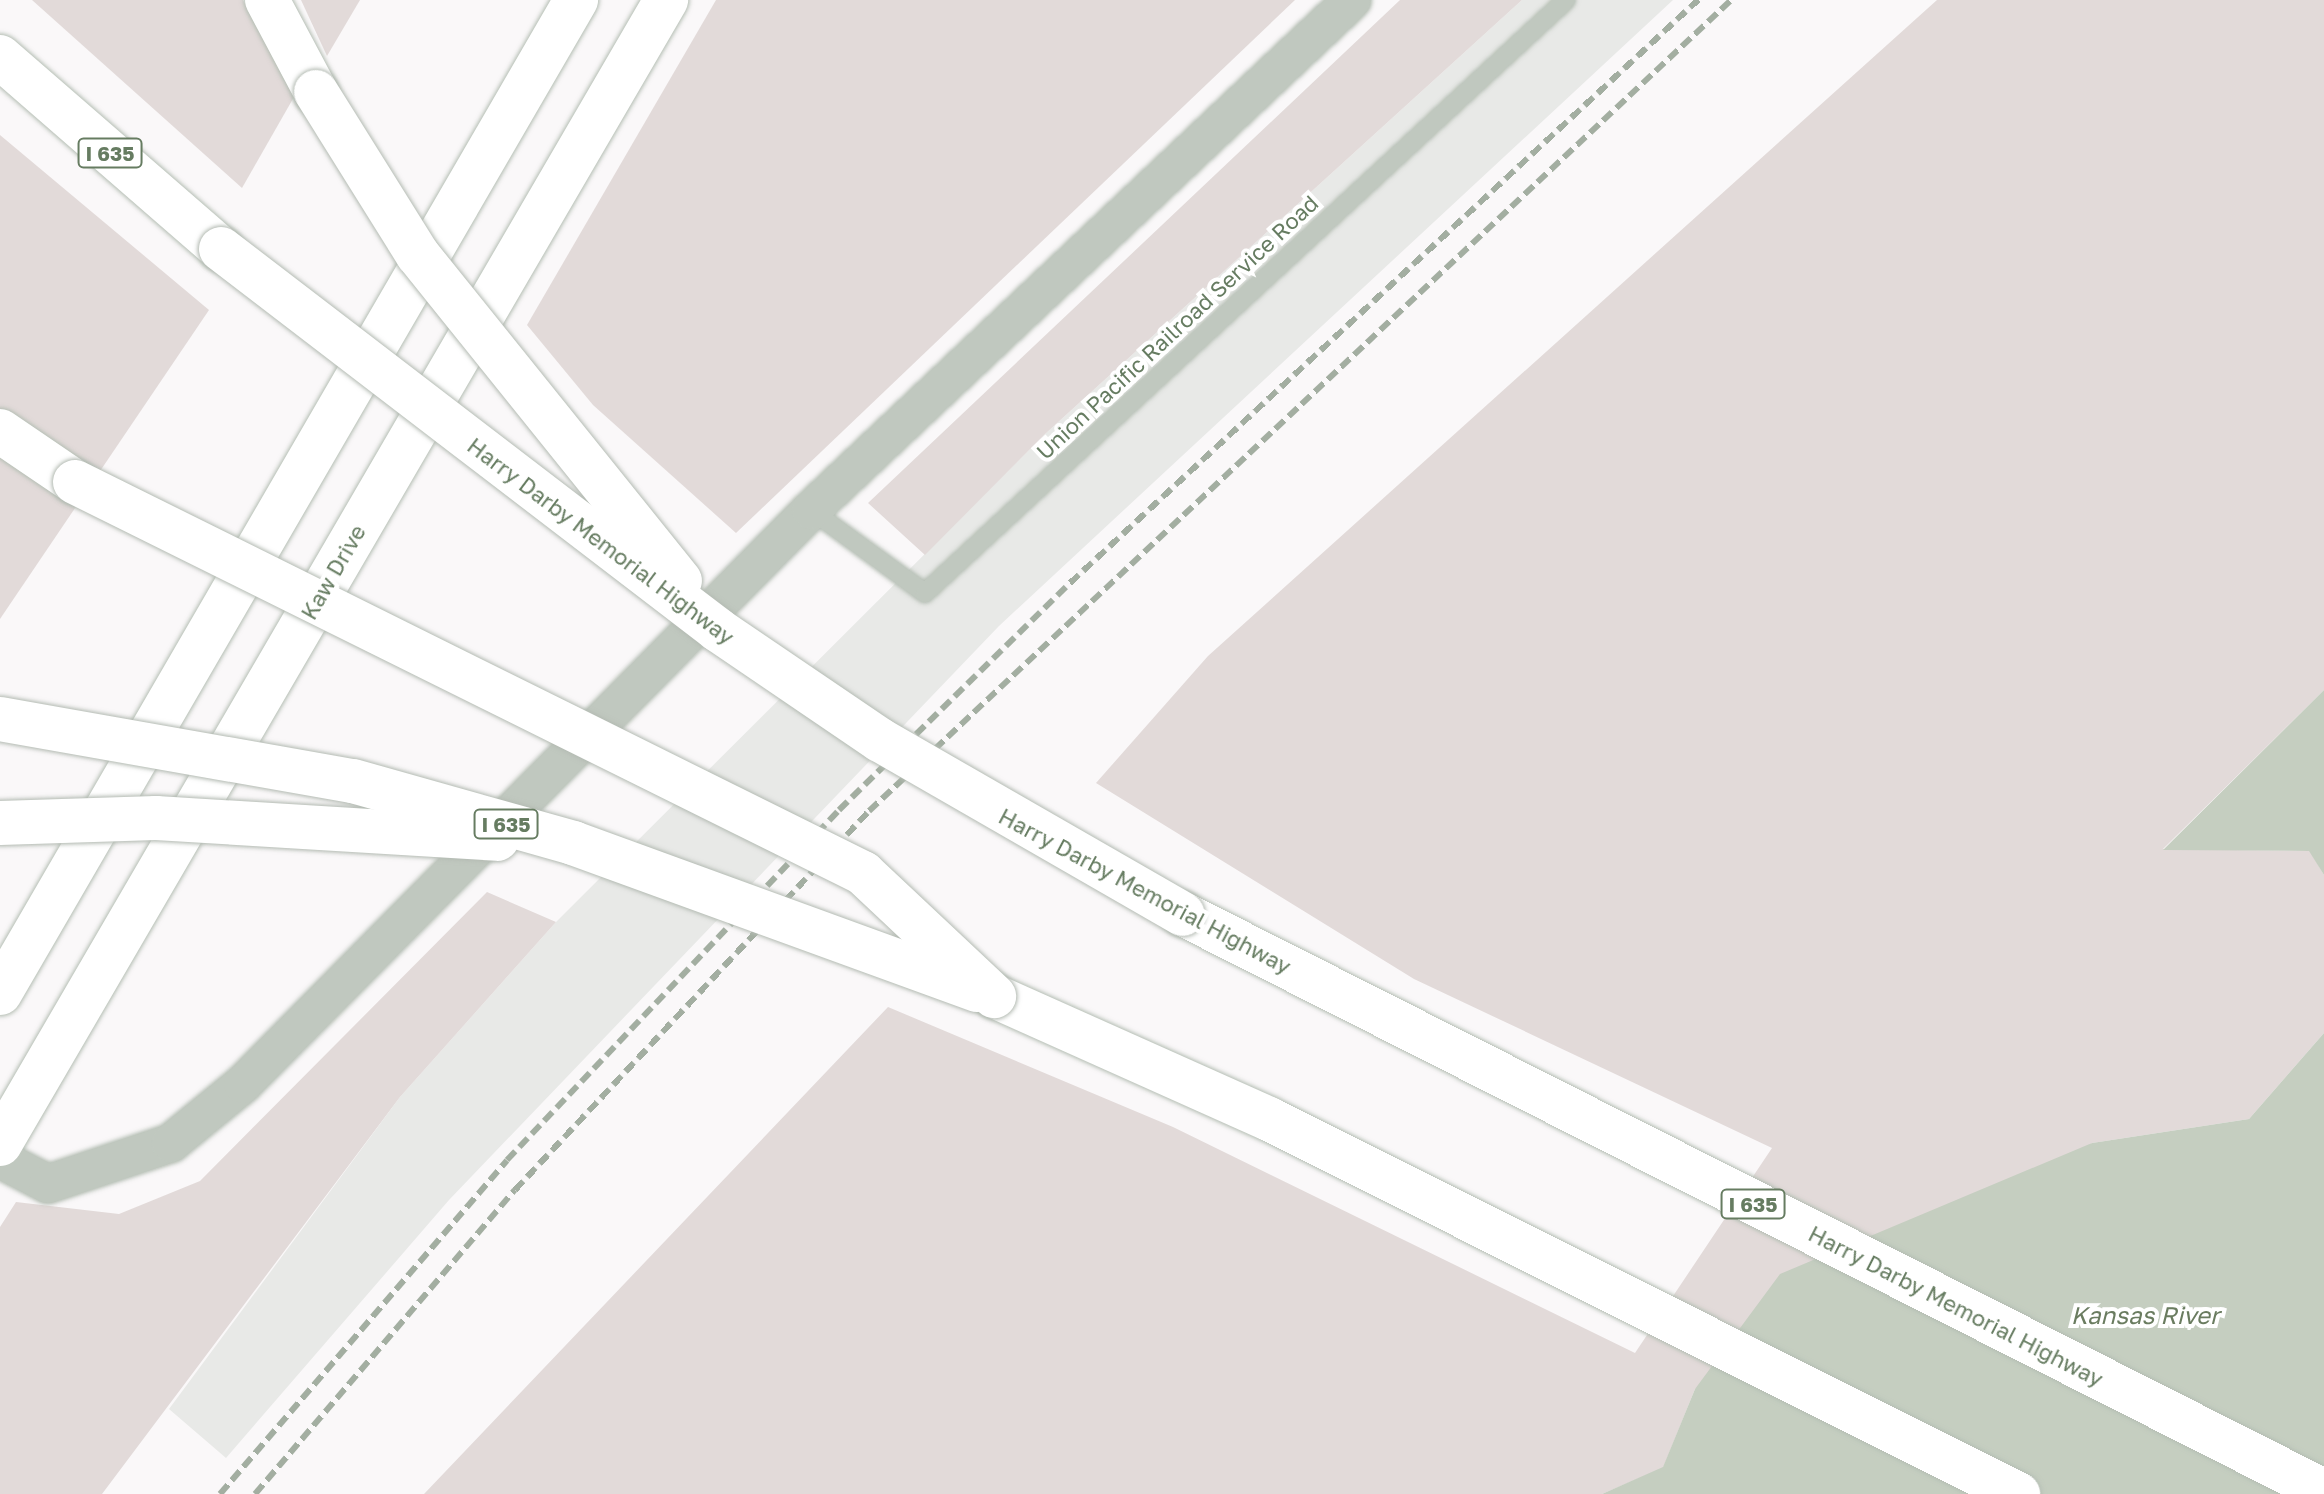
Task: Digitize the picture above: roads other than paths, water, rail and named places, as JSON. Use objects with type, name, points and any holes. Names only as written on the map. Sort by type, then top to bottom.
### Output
[{"type":"main road","points":[[267,0],[316,92],[418,255],[718,630]]},
{"type":"main road","points":[[0,993],[576,0]]},
{"type":"main road","name":"Kaw Drive","points":[[0,1144],[666,0]]},
{"type":"main road","name":"Harry Darby Memorial Highway","points":[[0,57],[221,249],[718,630],[1066,853],[2324,1491]]},
{"type":"main road","points":[[0,431],[75,482],[863,873],[994,996]]},
{"type":"main road","name":"I 635","points":[[0,719],[353,781],[573,843],[994,996],[1269,1119],[2018,1494]]},
{"type":"main road","points":[[0,823],[156,818],[573,843]]},
{"type":"street","points":[[0,1159],[48,1184],[171,1143],[243,1084],[811,510],[1352,0]]},
{"type":"lane","name":"Union Pacific Railroad Service Road","points":[[811,510],[925,593],[1566,0]]},
{"type":"water","points":[[2324,690],[2324,875],[2309,851],[2163,850]]},
{"type":"water","name":"Kansas River","points":[[2324,1033],[2324,1494],[1602,1494],[1663,1467],[1695,1389],[1780,1274],[2092,1143],[2249,1119]]},
{"type":"railway","points":[[220,1494],[507,1160],[839,810],[1070,583],[1698,0]]},
{"type":"railway","points":[[255,1494],[515,1190],[869,811],[1731,0]]}]
